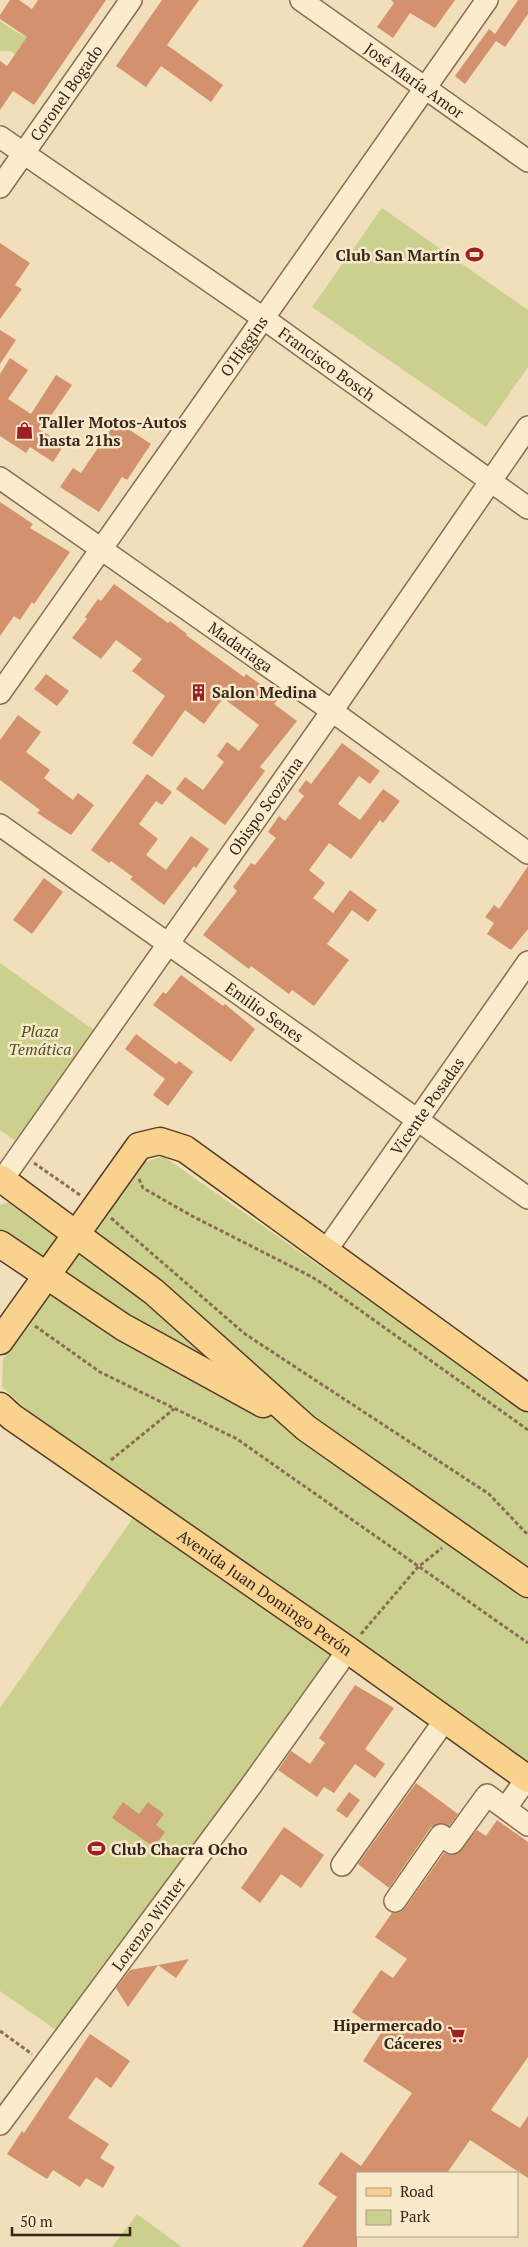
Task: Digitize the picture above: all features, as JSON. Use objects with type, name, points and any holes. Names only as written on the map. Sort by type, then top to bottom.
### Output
[{"type":"main road","points":[[0,1342],[139,1146],[160,1141],[185,1149],[528,1398]]},
{"type":"main road","points":[[1,1180],[76,1233],[154,1292],[306,1428]]},
{"type":"main road","points":[[0,1244],[123,1327],[306,1428],[528,1584]]},
{"type":"main road","name":"Avenida Juan Domingo Perón","points":[[0,1406],[12,1417],[348,1650],[528,1778]]},
{"type":"street","name":"Coronel Bogado","points":[[0,187],[131,0]]},
{"type":"street","name":"José María Amor","points":[[301,0],[528,161]]},
{"type":"street","name":"O'Higgins","points":[[0,693],[487,0]]},
{"type":"street","name":"Francisco Bosch","points":[[0,137],[264,318],[528,508]]},
{"type":"street","name":"Obispo Scozzina","points":[[1,1180],[332,711],[528,427]]},
{"type":"street","name":"Madariaga","points":[[0,478],[332,711],[528,853]]},
{"type":"street","name":"Emilio Senes","points":[[0,825],[528,1198]]},
{"type":"street","name":"Vicente Posadas","points":[[325,1252],[528,962]]},
{"type":"street","name":"Lorenzo Winter","points":[[0,2124],[250,1787],[348,1650]]},
{"type":"street","points":[[342,1865],[445,1720]]},
{"type":"street","points":[[506,1808],[528,1778]]},
{"type":"street","points":[[395,1901],[441,1835],[452,1843],[486,1795],[528,1825]]},
{"type":"path","points":[[21,1154],[96,1206],[245,1334],[489,1494],[528,1535]]},
{"type":"path","points":[[129,1161],[143,1188],[192,1216],[312,1277],[528,1430]]},
{"type":"path","points":[[19,1315],[100,1372],[237,1439],[528,1643]]},
{"type":"path","points":[[94,1474],[174,1409]]},
{"type":"path","points":[[348,1650],[418,1567],[458,1535]]},
{"type":"path","points":[[0,2031],[45,2064]]},
{"type":"green space","points":[[0,20],[32,41],[15,55],[11,51],[0,51]]},
{"type":"green space","points":[[382,208],[528,310],[528,367],[486,427],[312,307]]},
{"type":"green space","name":"Plaza Temática","points":[[0,963],[95,1031],[17,1142],[0,1130]]},
{"type":"green space","points":[[163,1156],[528,1412],[528,1763],[36,1418],[2,1387],[3,1359],[143,1163]]},
{"type":"green space","points":[[11,1202],[61,1238],[45,1262],[0,1232],[0,1205]]},
{"type":"green space","name":"Club Chacra Ocho","points":[[133,1518],[331,1655],[62,2034],[0,1991],[0,1708]]},
{"type":"green space","points":[[137,2214],[182,2247],[112,2247]]},
{"type":"building","points":[[10,0],[19,0],[32,9],[38,0],[106,0],[34,105],[13,91],[0,110],[0,61],[7,66],[27,37],[0,19],[0,15]]},
{"type":"building","points":[[162,0],[199,0],[167,45],[223,85],[211,102],[161,66],[146,87],[116,66]]},
{"type":"building","points":[[391,0],[455,0],[435,28],[410,13],[393,38],[377,27],[394,3]]},
{"type":"building","points":[[518,0],[528,0],[528,14],[505,47],[496,41],[465,84],[455,76],[489,29],[495,34]]},
{"type":"building","points":[[0,243],[30,263],[15,285],[22,289],[0,319]]},
{"type":"building","points":[[0,330],[16,340],[0,364]]},
{"type":"building","points":[[10,358],[28,370],[8,399],[31,414],[56,375],[72,385],[41,430],[64,445],[53,462],[30,447],[26,453],[0,436],[0,374]]},
{"type":"building","points":[[116,421],[151,444],[127,480],[122,477],[99,512],[60,487],[73,468],[81,473]]},
{"type":"building","points":[[0,502],[33,524],[30,528],[70,552],[34,604],[32,602],[20,620],[14,616],[0,636]]},
{"type":"building","points":[[114,584],[168,623],[170,621],[186,635],[244,677],[246,674],[267,689],[279,698],[274,704],[297,721],[260,767],[265,771],[225,825],[176,789],[185,777],[203,790],[224,762],[217,756],[227,742],[239,751],[259,725],[223,698],[204,724],[185,710],[152,757],[132,743],[165,696],[132,671],[142,659],[116,640],[101,659],[72,638],[87,619],[85,617],[98,599],[101,601]]},
{"type":"building","points":[[46,674],[69,691],[57,706],[34,689]]},
{"type":"building","points":[[18,715],[41,732],[26,752],[50,770],[44,778],[73,800],[78,793],[94,805],[71,835],[37,813],[40,810],[0,780],[0,740]]},
{"type":"building","points":[[342,743],[380,771],[370,784],[359,776],[338,804],[360,820],[383,789],[400,801],[383,823],[380,820],[351,859],[329,843],[309,870],[325,883],[313,898],[333,913],[350,890],[377,910],[368,922],[352,910],[327,944],[349,960],[314,1006],[292,990],[289,994],[251,966],[249,969],[203,935],[237,891],[233,887],[251,863],[255,865],[276,838],[268,832],[279,816],[285,821],[304,796],[298,791],[306,780],[311,784]]},
{"type":"building","points":[[147,774],[172,792],[162,805],[156,801],[139,824],[158,839],[146,855],[166,870],[191,836],[209,849],[196,868],[194,866],[164,905],[130,879],[133,877],[111,861],[109,863],[91,850]]},
{"type":"building","points":[[528,866],[528,929],[511,950],[487,934],[494,923],[485,917],[494,905],[499,909]]},
{"type":"building","points":[[44,878],[63,892],[32,934],[13,920]]},
{"type":"building","points":[[181,975],[223,1006],[225,1004],[255,1029],[231,1062],[153,1005],[163,992],[166,994]]},
{"type":"building","points":[[136,1034],[176,1064],[179,1061],[193,1072],[168,1106],[153,1095],[165,1079],[125,1049]]},
{"type":"building","points":[[355,1685],[394,1708],[365,1749],[385,1764],[375,1778],[355,1764],[334,1793],[324,1787],[317,1797],[278,1770],[291,1751],[310,1764],[325,1743],[319,1738]]},
{"type":"building","points":[[416,1783],[458,1814],[449,1826],[442,1823],[431,1827],[389,1888],[358,1864]]},
{"type":"building","points":[[349,1792],[360,1800],[347,1818],[336,1810]]},
{"type":"building","points":[[123,1802],[139,1814],[148,1802],[164,1814],[156,1825],[165,1832],[154,1847],[112,1818]]},
{"type":"building","name":"Hipermercado Cáceres","points":[[497,1820],[528,1842],[528,2057],[491,2110],[520,2128],[528,2116],[528,2178],[470,2140],[448,2172],[356,2172],[357,2247],[302,2247],[337,2197],[318,2184],[341,2152],[361,2166],[412,2093],[363,2061],[381,2033],[352,2012],[381,1970],[393,1978],[407,1959],[375,1937],[392,1913],[400,1912],[405,1908],[444,1853],[450,1855],[457,1854],[477,1830],[486,1836]]},
{"type":"building","points":[[284,1827],[324,1855],[301,1888],[281,1874],[260,1903],[241,1888]]},
{"type":"building","points":[[189,1959],[176,1978],[158,1965]]},
{"type":"building","points":[[158,1965],[128,2007],[116,1988],[130,1970]]},
{"type":"building","points":[[90,2034],[130,2061],[111,2088],[96,2077],[68,2118],[109,2144],[100,2158],[115,2167],[103,2188],[86,2178],[80,2187],[53,2170],[47,2179],[7,2154],[22,2131],[24,2133]]},
{"type":"place","name":"Club San Martín","points":[[474,255]]},
{"type":"place","name":"Taller Motos-Autos hasta 21hs","points":[[25,431]]},
{"type":"place","name":"Salon Medina","points":[[198,692]]},
{"type":"place","name":"Club Chacra Ocho","points":[[97,1849]]},
{"type":"place","name":"Hipermercado Cáceres","points":[[456,2034]]}]
